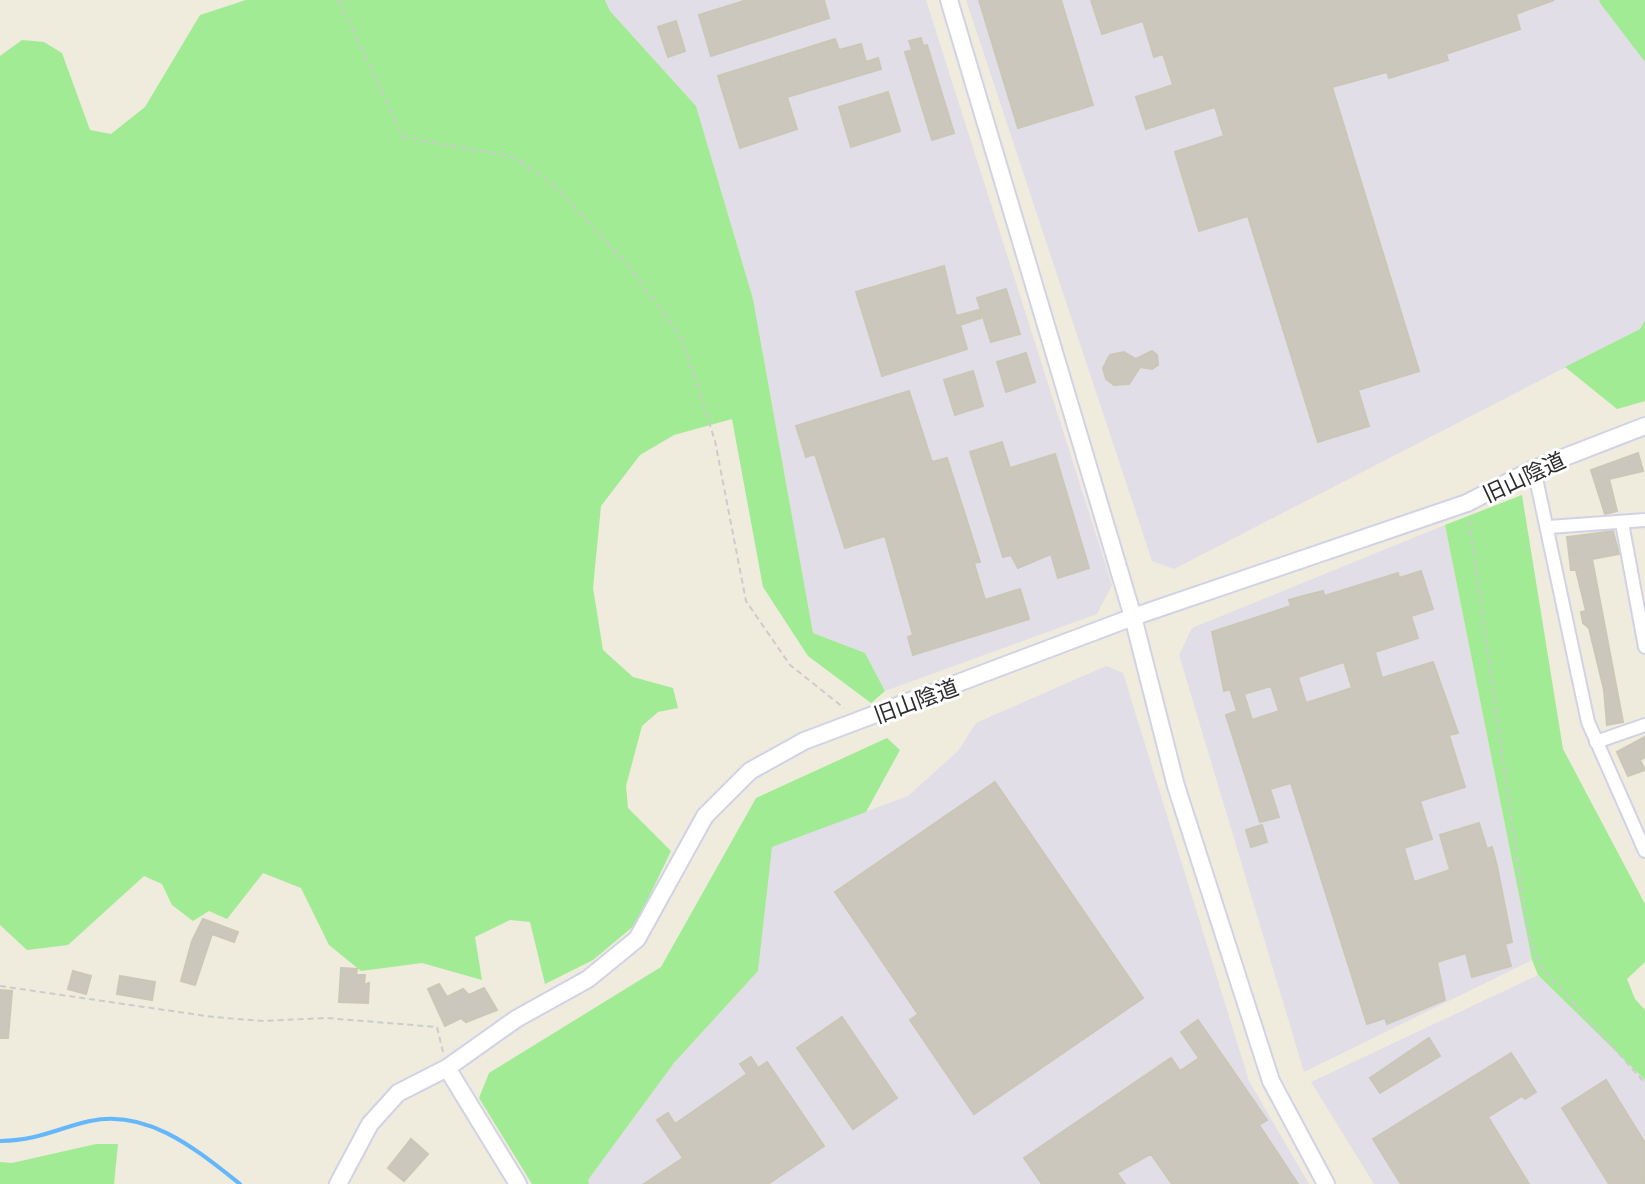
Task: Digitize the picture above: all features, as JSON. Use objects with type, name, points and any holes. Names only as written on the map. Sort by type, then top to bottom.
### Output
[{"type":"street","points":[[949,0],[1133,617],[1176,786],[1271,1081],[1326,1184]]},
{"type":"street","name":"旧山陰道","points":[[338,1184],[370,1124],[398,1093],[447,1068],[516,1019],[588,979],[637,939],[705,816],[750,771],[804,741],[1133,617],[1467,503],[1534,469],[1645,426]]},
{"type":"street","points":[[1534,469],[1549,527],[1588,722],[1645,851]]},
{"type":"street","points":[[1549,527],[1645,520]]},
{"type":"street","points":[[1622,523],[1645,647]]},
{"type":"street","points":[[1596,742],[1645,725]]},
{"type":"street","points":[[447,1068],[518,1184]]},
{"type":"path","points":[[339,0],[403,137],[514,157],[553,184],[628,265],[682,338],[715,441],[746,601],[790,665],[861,722]]},
{"type":"path","points":[[1467,503],[1528,935],[1542,968],[1645,1083]]},
{"type":"path","points":[[0,986],[226,1018],[264,1021],[326,1018],[437,1027],[447,1068]]},
{"type":"shaded area","points":[[605,0],[926,0],[1112,585],[1097,614],[885,691],[865,653],[813,633],[753,299],[696,106],[610,11]]},
{"type":"shaded area","points":[[966,0],[1599,0],[1645,62],[1645,320],[1640,329],[1174,569],[1152,561]]},
{"type":"shaded area","points":[[1445,525],[1532,960],[1304,1072],[1179,655],[1192,628]]},
{"type":"shaded area","points":[[1106,666],[1123,673],[1249,1081],[1309,1184],[589,1184],[588,1180],[674,1063],[758,971],[771,847],[908,796],[958,751],[976,723]]},
{"type":"shaded area","points":[[1538,975],[1645,1080],[1645,1184],[1374,1184],[1311,1082]]},
{"type":"green space","points":[[246,0],[605,0],[610,11],[696,106],[753,299],[813,633],[865,653],[885,691],[871,703],[808,656],[763,587],[732,419],[674,435],[640,455],[601,506],[593,588],[603,650],[633,677],[673,688],[678,708],[658,712],[642,726],[626,786],[628,808],[671,851],[636,924],[593,960],[545,984],[530,922],[510,920],[475,937],[482,980],[422,963],[361,971],[329,945],[301,888],[263,873],[227,919],[209,911],[193,921],[172,905],[162,884],[144,876],[68,945],[27,950],[0,925],[0,56],[22,40],[44,42],[62,53],[90,130],[111,134],[145,107],[200,15]]},
{"type":"green space","points":[[1599,0],[1645,0],[1645,62],[1600,3]]},
{"type":"green space","points":[[1645,320],[1645,401],[1617,409],[1565,367],[1640,329]]},
{"type":"green space","points":[[1522,495],[1563,749],[1645,904],[1645,962],[1627,979],[1635,999],[1645,1010],[1645,1080],[1538,975],[1532,960],[1445,525]]},
{"type":"green space","points":[[887,738],[900,750],[866,812],[772,847],[758,971],[674,1063],[588,1180],[589,1184],[532,1184],[479,1098],[489,1073],[661,967],[756,798]]},
{"type":"green space","points":[[96,1144],[118,1144],[114,1184],[0,1184],[0,1162],[12,1163]]},
{"type":"building","points":[[747,0],[824,0],[829,18],[711,56],[699,15]]},
{"type":"building","points":[[979,0],[1061,0],[1093,105],[1018,128]]},
{"type":"building","points":[[1091,0],[1554,0],[1516,14],[1520,29],[1446,54],[1448,60],[1389,78],[1387,72],[1332,87],[1419,371],[1358,390],[1369,426],[1318,442],[1248,216],[1199,231],[1175,152],[1224,136],[1215,107],[1146,129],[1136,97],[1173,85],[1163,54],[1154,57],[1143,21],[1102,34]]},
{"type":"building","points":[[676,21],[685,51],[668,57],[658,27]]},
{"type":"building","points":[[921,38],[923,46],[927,45],[954,133],[932,140],[905,52],[912,50],[909,41]]},
{"type":"building","points":[[835,39],[839,50],[861,44],[866,62],[878,58],[881,69],[787,97],[797,129],[740,148],[718,76]]},
{"type":"building","points":[[888,92],[900,131],[851,147],[839,107]]},
{"type":"building","points":[[944,266],[956,316],[979,310],[981,318],[960,325],[967,349],[882,376],[856,292]]},
{"type":"building","points":[[1006,289],[1020,334],[991,342],[977,298]]},
{"type":"building","points":[[1152,351],[1157,355],[1158,365],[1152,369],[1140,367],[1129,384],[1114,385],[1106,379],[1103,368],[1110,355],[1124,352],[1136,359]]},
{"type":"building","points":[[1026,353],[1035,382],[1006,392],[997,362]]},
{"type":"building","points":[[973,371],[983,406],[955,415],[944,380]]},
{"type":"building","points":[[909,391],[932,462],[947,458],[980,562],[974,563],[985,600],[1020,589],[1029,619],[913,655],[908,637],[913,635],[885,536],[845,548],[815,454],[806,457],[796,426]]},
{"type":"building","points":[[1002,442],[1010,468],[1055,454],[1089,568],[1058,578],[1051,554],[1018,568],[1011,555],[1003,557],[970,452]]},
{"type":"building","points":[[1638,453],[1643,471],[1609,479],[1617,511],[1605,514],[1591,470]]},
{"type":"building","points":[[1613,531],[1619,554],[1592,559],[1623,722],[1607,725],[1604,690],[1589,628],[1583,623],[1581,612],[1586,611],[1576,570],[1571,570],[1567,537]]},
{"type":"building","points":[[1421,571],[1433,609],[1411,616],[1418,638],[1375,652],[1382,678],[1433,662],[1458,733],[1449,735],[1465,787],[1420,801],[1432,839],[1404,848],[1414,882],[1450,870],[1440,835],[1479,823],[1487,849],[1492,847],[1497,866],[1512,942],[1505,944],[1511,966],[1472,977],[1466,953],[1437,962],[1445,1000],[1387,1024],[1385,1018],[1367,1024],[1291,783],[1270,789],[1279,817],[1260,822],[1226,715],[1237,711],[1230,689],[1224,691],[1212,632],[1291,606],[1289,600],[1323,591],[1324,596],[1398,573],[1399,578]],"holes":[[[1344,662],[1352,688],[1306,703],[1298,677]],[[1271,686],[1279,711],[1252,720],[1244,694]]]},
{"type":"building","points":[[1645,737],[1645,757],[1640,760],[1645,770],[1628,776],[1617,752]]},
{"type":"building","points":[[995,782],[1143,998],[974,1114],[910,1020],[918,1014],[835,892]]},
{"type":"building","points":[[1262,825],[1267,842],[1251,847],[1246,830]]},
{"type":"building","points":[[203,919],[238,932],[234,942],[212,934],[195,985],[181,981],[192,941]]},
{"type":"building","points":[[341,968],[357,969],[356,975],[365,975],[364,985],[369,983],[368,1003],[339,1002]]},
{"type":"building","points":[[73,971],[91,976],[86,994],[68,989]]},
{"type":"building","points":[[120,976],[155,982],[152,1000],[117,994]]},
{"type":"building","points":[[439,984],[447,997],[463,989],[469,995],[484,988],[497,1010],[466,1022],[461,1018],[445,1026],[428,989]]},
{"type":"building","points":[[0,990],[12,991],[8,1038],[0,1038]]},
{"type":"building","points":[[842,1017],[897,1098],[853,1129],[797,1048]]},
{"type":"building","points":[[1198,1020],[1267,1120],[1259,1125],[1298,1184],[1172,1184],[1151,1154],[1117,1173],[1125,1184],[1042,1184],[1024,1158],[1171,1058],[1180,1071],[1199,1058],[1181,1032]]},
{"type":"building","points":[[1429,1038],[1440,1056],[1380,1093],[1370,1078]]},
{"type":"building","points":[[1511,1053],[1536,1092],[1525,1099],[1522,1096],[1488,1117],[1529,1184],[1401,1184],[1373,1139]]},
{"type":"building","points":[[751,1057],[758,1068],[767,1062],[824,1146],[768,1184],[644,1184],[683,1158],[657,1120],[668,1113],[675,1124],[747,1074],[740,1064]]},
{"type":"building","points":[[1606,1080],[1645,1143],[1645,1184],[1609,1184],[1562,1108]]},
{"type":"building","points":[[411,1139],[428,1154],[404,1181],[388,1168]]},
{"type":"waterway","points":[[0,1141],[37,1136],[90,1121],[132,1121],[171,1135],[240,1184]]}]
